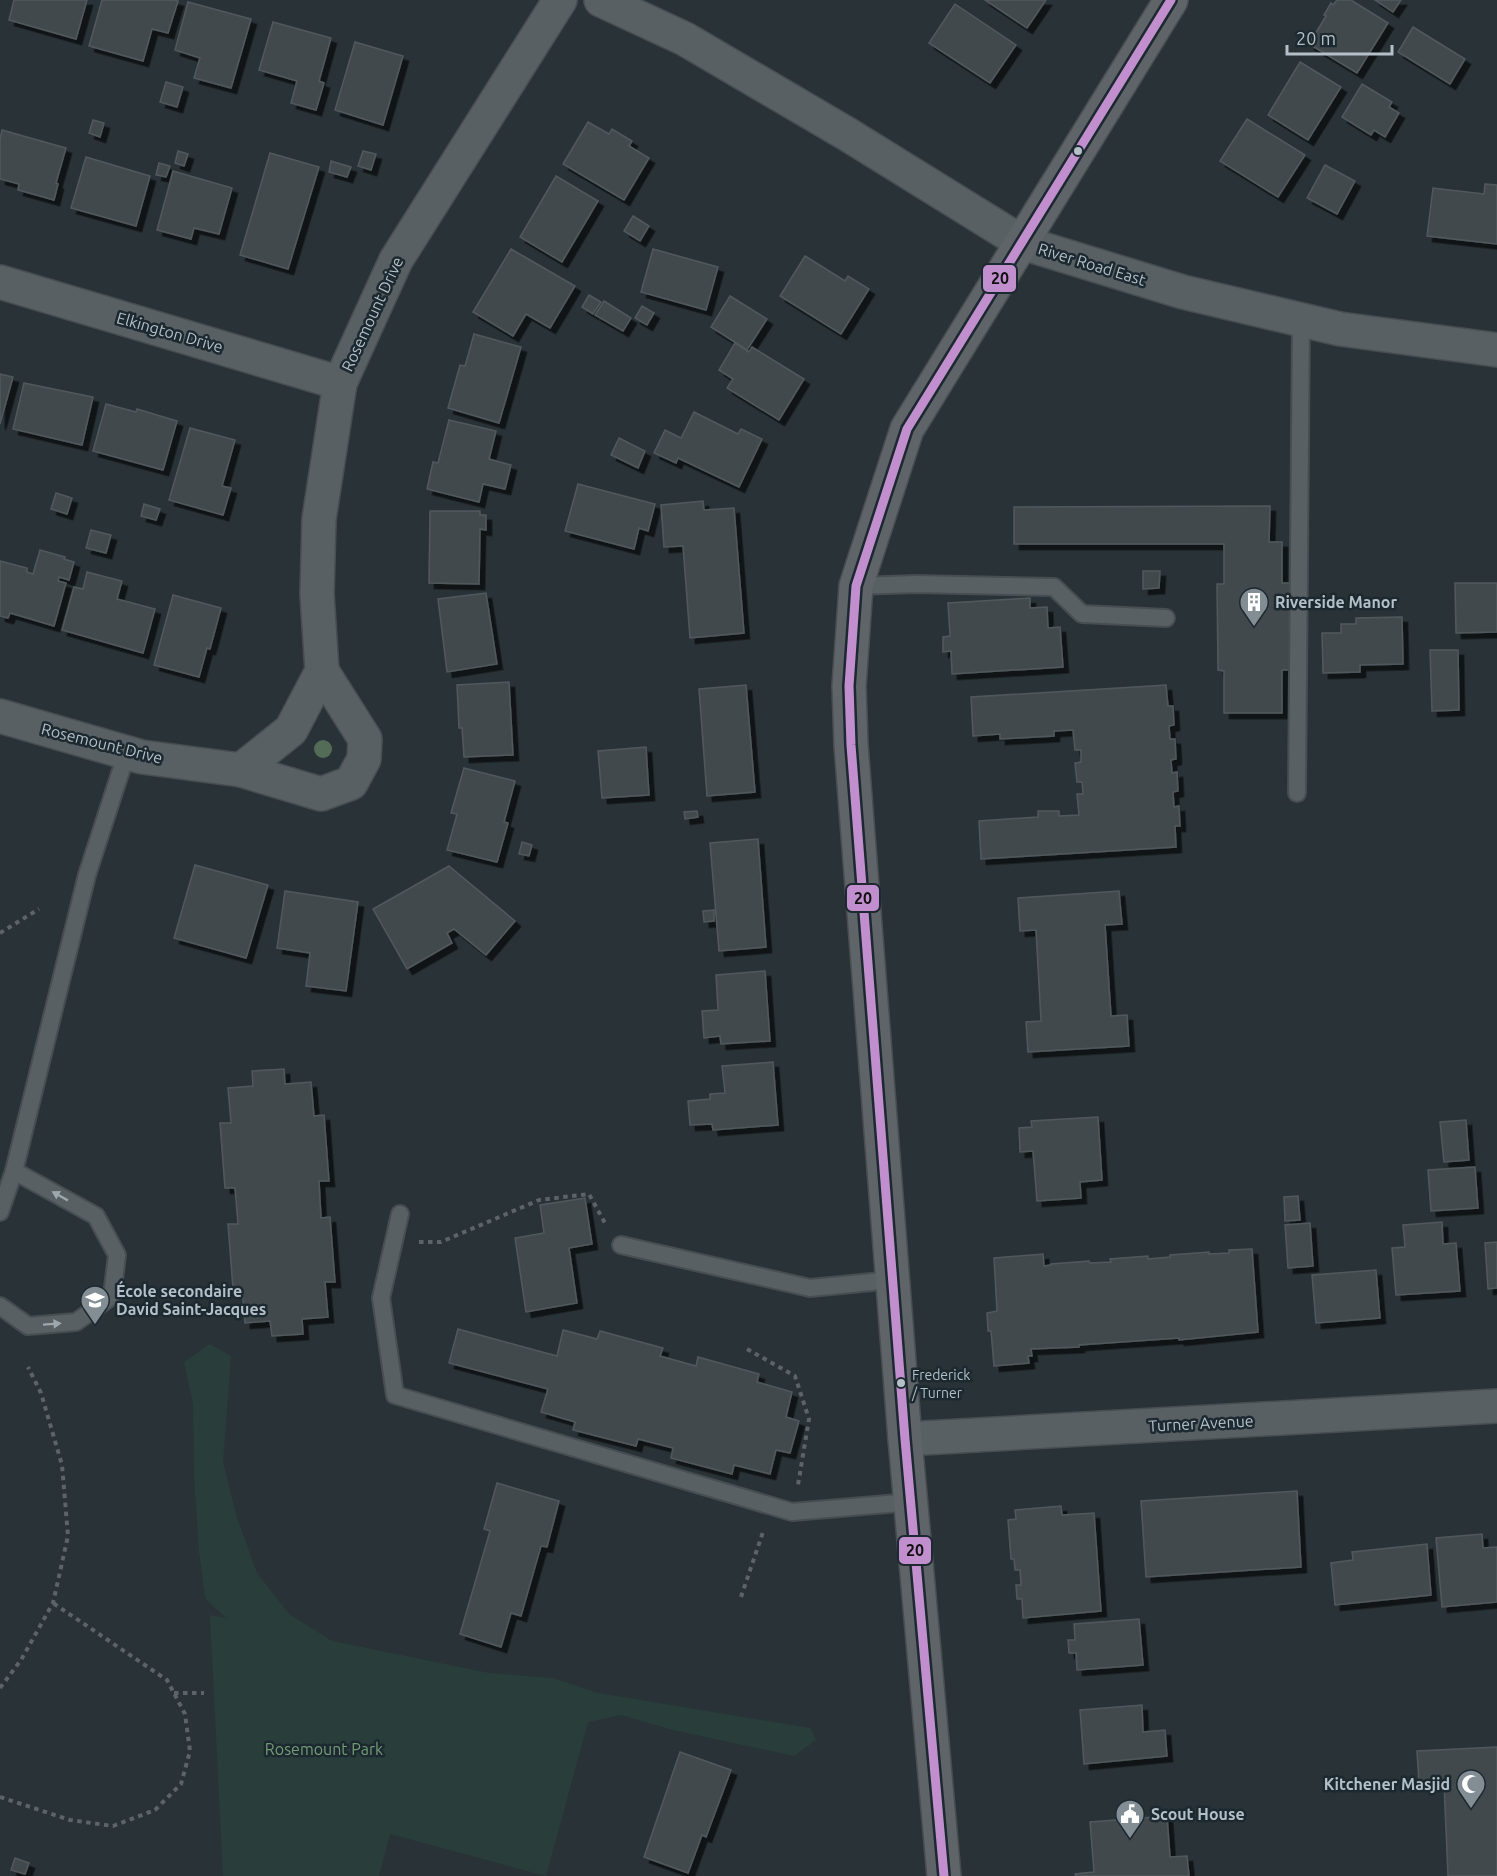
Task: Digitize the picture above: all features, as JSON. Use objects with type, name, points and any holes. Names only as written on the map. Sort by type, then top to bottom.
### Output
[{"type":"main road","points":[[944,1876],[905,1439],[851,745],[849,686],[856,586],[907,429],[1171,0]]},
{"type":"street","name":"Rosemount Drive","points":[[0,716],[142,757],[241,770],[321,794],[351,783],[364,759],[365,739],[322,671],[317,594],[319,519],[340,383],[396,260],[560,0]]},
{"type":"street","name":"River Road East","points":[[601,0],[685,39],[847,134],[1023,243],[1183,292],[1340,329],[1497,350]]},
{"type":"street","name":"Elkington Drive","points":[[0,282],[340,383]]},
{"type":"street","points":[[241,770],[291,730],[322,671]]},
{"type":"street","name":"Turner Avenue","points":[[905,1439],[1497,1406]]},
{"type":"lane","points":[[1298,793],[1301,320]]},
{"type":"lane","points":[[856,586],[917,584],[1054,587],[1082,614],[1166,618]]},
{"type":"lane","points":[[0,1212],[14,1171],[87,875],[127,752]]},
{"type":"lane","points":[[0,1306],[28,1326],[76,1322],[112,1296],[117,1255],[96,1216],[14,1171]]},
{"type":"lane","points":[[400,1214],[381,1298],[395,1395],[792,1512],[911,1502]]},
{"type":"lane","points":[[621,1245],[810,1288],[893,1280]]},
{"type":"path","points":[[0,933],[39,909]]},
{"type":"path","points":[[394,1242],[441,1242],[539,1200],[589,1194],[611,1234],[621,1245]]},
{"type":"path","points":[[747,1349],[795,1376],[809,1419],[792,1512]]},
{"type":"path","points":[[0,1688],[21,1660],[53,1603],[68,1536],[62,1465],[41,1393],[28,1367]]},
{"type":"path","points":[[741,1597],[772,1506]]},
{"type":"path","points":[[0,1797],[70,1820],[113,1826],[154,1810],[181,1784],[190,1751],[185,1714],[167,1680],[53,1603]]},
{"type":"path","points":[[174,1693],[204,1693]]},
{"type":"green space","name":"Rosemount Park","points":[[210,1344],[231,1356],[223,1462],[237,1518],[257,1573],[289,1614],[332,1641],[489,1673],[553,1678],[598,1693],[810,1728],[816,1740],[794,1756],[673,1730],[621,1715],[588,1722],[546,1876],[390,1834],[379,1876],[223,1876],[210,1615],[226,1618],[205,1598],[199,1551],[194,1473],[193,1404],[184,1362]]},
{"type":"building","points":[[14,0],[87,0],[76,39],[9,20]]},
{"type":"building","points":[[102,0],[178,1],[168,33],[152,29],[143,61],[89,46]]},
{"type":"building","points":[[985,0],[1046,0],[1027,28]]},
{"type":"building","points":[[1337,0],[1351,0],[1388,23],[1357,73],[1309,44],[1331,3],[1333,5]]},
{"type":"building","points":[[1375,0],[1401,0],[1393,12]]},
{"type":"building","points":[[188,2],[251,19],[231,88],[194,78],[200,58],[175,50]]},
{"type":"building","points":[[955,4],[1016,45],[990,83],[929,43]]},
{"type":"building","points":[[273,22],[331,38],[319,81],[324,83],[316,110],[291,103],[297,81],[259,70]]},
{"type":"building","points":[[1413,27],[1465,59],[1450,84],[1398,52]]},
{"type":"building","points":[[355,42],[403,56],[383,125],[335,110]]},
{"type":"building","points":[[1300,62],[1341,87],[1308,140],[1268,115]]},
{"type":"building","points":[[166,82],[183,87],[177,107],[160,102]]},
{"type":"building","points":[[1362,84],[1392,102],[1389,107],[1399,113],[1385,137],[1374,130],[1371,135],[1342,117]]},
{"type":"building","points":[[1247,119],[1305,155],[1278,197],[1220,161]]},
{"type":"building","points":[[93,120],[104,123],[100,137],[89,133]]},
{"type":"building","points":[[588,122],[609,134],[612,129],[632,141],[629,146],[649,158],[624,200],[563,164]]},
{"type":"building","points":[[2,130],[66,148],[56,183],[58,184],[54,200],[18,190],[19,184],[0,179]]},
{"type":"building","points":[[178,151],[188,154],[184,166],[175,163]]},
{"type":"building","points":[[363,151],[376,154],[371,170],[358,166]]},
{"type":"building","points":[[270,153],[319,167],[288,269],[240,255]]},
{"type":"building","points":[[86,157],[150,176],[136,226],[71,208]]},
{"type":"building","points":[[331,161],[351,167],[347,177],[329,172]]},
{"type":"building","points":[[159,163],[170,166],[166,177],[156,175]]},
{"type":"building","points":[[1325,165],[1355,181],[1337,214],[1307,198]]},
{"type":"building","points":[[173,171],[232,188],[219,234],[194,228],[191,239],[157,230]]},
{"type":"building","points":[[556,176],[598,201],[562,262],[520,237]]},
{"type":"building","points":[[1485,184],[1497,185],[1497,244],[1427,236],[1433,188],[1484,194]]},
{"type":"building","points":[[633,216],[649,226],[640,241],[624,231]]},
{"type":"building","points":[[511,249],[575,286],[550,328],[526,314],[513,336],[473,312]]},
{"type":"building","points":[[653,249],[718,267],[706,310],[641,292]]},
{"type":"building","points":[[805,256],[845,281],[848,276],[869,289],[841,334],[780,296]]},
{"type":"building","points":[[589,295],[601,302],[593,314],[582,307]]},
{"type":"building","points":[[730,296],[767,319],[747,350],[711,327]]},
{"type":"building","points":[[604,301],[631,318],[623,331],[595,315]]},
{"type":"building","points":[[642,306],[654,313],[647,325],[635,318]]},
{"type":"building","points":[[474,334],[521,347],[499,423],[448,408],[460,365],[465,366]]},
{"type":"building","points":[[735,343],[749,352],[752,347],[804,379],[779,420],[727,388],[733,379],[719,370]]},
{"type":"building","points":[[0,374],[13,377],[0,424]]},
{"type":"building","points":[[24,383],[93,397],[82,445],[13,429]]},
{"type":"building","points":[[106,404],[136,412],[137,409],[177,421],[163,470],[93,451]]},
{"type":"building","points":[[694,412],[738,434],[741,429],[762,439],[739,487],[678,458],[676,463],[654,453],[665,430],[681,438]]},
{"type":"building","points":[[449,420],[496,431],[489,459],[511,465],[505,489],[483,484],[479,502],[427,489],[433,462],[438,463]]},
{"type":"building","points":[[190,428],[235,440],[222,486],[231,488],[223,515],[169,500]]},
{"type":"building","points":[[619,438],[645,451],[638,468],[611,455]]},
{"type":"building","points":[[578,484],[655,504],[648,531],[639,528],[634,549],[565,531]]},
{"type":"building","points":[[56,493],[72,498],[67,514],[51,509]]},
{"type":"building","points":[[703,501],[704,510],[734,508],[744,633],[690,638],[683,546],[664,547],[661,505]]},
{"type":"building","points":[[144,504],[160,509],[156,520],[141,516]]},
{"type":"building","name":"Riverside Manor","points":[[1270,506],[1269,542],[1282,542],[1282,583],[1290,583],[1290,670],[1282,670],[1282,713],[1224,713],[1224,671],[1218,670],[1217,584],[1224,584],[1224,544],[1014,544],[1014,507]]},
{"type":"building","points":[[430,511],[480,511],[480,515],[486,515],[486,530],[480,529],[479,584],[429,583]]},
{"type":"building","points":[[91,530],[111,535],[106,553],[86,548]]},
{"type":"building","points":[[40,550],[74,562],[69,580],[59,577],[58,581],[66,583],[54,626],[10,613],[8,618],[0,616],[0,561],[27,568],[27,572],[33,574]]},
{"type":"building","points":[[1143,571],[1160,571],[1159,588],[1143,589]]},
{"type":"building","points":[[87,572],[122,581],[117,599],[155,609],[143,653],[62,630],[74,587],[83,589]]},
{"type":"building","points":[[1455,583],[1497,583],[1497,632],[1456,633]]},
{"type":"building","points":[[486,593],[497,664],[447,672],[438,599]]},
{"type":"building","points":[[173,595],[221,608],[210,649],[207,648],[199,677],[154,665]]},
{"type":"building","points":[[1030,598],[1030,608],[1047,607],[1048,628],[1060,627],[1063,667],[952,674],[951,651],[943,652],[943,637],[950,636],[948,603]]},
{"type":"building","points":[[1402,617],[1403,664],[1360,665],[1360,672],[1323,673],[1322,633],[1341,633],[1341,624],[1356,624],[1356,618]]},
{"type":"building","points":[[1430,650],[1458,650],[1459,710],[1432,711]]},
{"type":"building","points":[[509,682],[513,755],[464,757],[462,728],[459,728],[457,685]]},
{"type":"building","points":[[746,685],[755,792],[707,796],[699,689]]},
{"type":"building","points":[[1166,685],[1168,706],[1173,706],[1174,725],[1169,726],[1170,739],[1175,739],[1176,759],[1171,760],[1172,773],[1177,772],[1178,791],[1173,792],[1174,807],[1179,806],[1180,826],[1175,826],[1176,847],[981,859],[979,821],[1038,817],[1038,811],[1059,811],[1059,816],[1079,815],[1077,794],[1083,794],[1082,782],[1077,782],[1075,763],[1081,762],[1081,750],[1075,750],[1073,730],[1054,731],[1054,736],[1000,739],[1000,734],[973,736],[971,697]]},
{"type":"building","points":[[646,747],[649,795],[602,798],[598,751]]},
{"type":"building","points":[[464,768],[515,781],[504,822],[508,823],[497,862],[447,850],[457,814],[451,813]]},
{"type":"building","points":[[697,811],[698,817],[685,819],[684,812]]},
{"type":"building","points":[[758,839],[766,947],[719,951],[710,843]]},
{"type":"building","points":[[522,842],[532,845],[529,856],[519,854]]},
{"type":"building","points":[[195,865],[268,885],[246,958],[174,938]]},
{"type":"building","points":[[449,866],[515,921],[486,955],[454,929],[447,933],[452,943],[407,969],[373,909]]},
{"type":"building","points":[[285,891],[358,902],[346,991],[306,986],[310,953],[277,948]]},
{"type":"building","points":[[1119,891],[1122,924],[1105,925],[1111,1016],[1127,1015],[1129,1046],[1028,1052],[1026,1022],[1041,1021],[1036,930],[1020,931],[1018,898]]},
{"type":"building","points":[[714,910],[714,921],[704,922],[703,911]]},
{"type":"building","points":[[765,971],[770,1041],[721,1044],[720,1036],[704,1038],[702,1011],[718,1010],[716,975]]},
{"type":"building","points":[[773,1062],[778,1125],[713,1130],[712,1124],[690,1125],[688,1101],[710,1099],[710,1094],[725,1093],[722,1066]]},
{"type":"building","points":[[284,1069],[285,1084],[311,1082],[314,1116],[324,1115],[329,1181],[319,1181],[321,1218],[330,1217],[335,1282],[325,1282],[328,1317],[302,1319],[303,1334],[272,1336],[270,1321],[245,1323],[242,1288],[233,1289],[228,1224],[238,1224],[235,1188],[225,1188],[220,1123],[231,1123],[228,1088],[253,1086],[252,1071]]},
{"type":"building","points":[[1098,1117],[1102,1180],[1080,1182],[1081,1198],[1037,1201],[1033,1151],[1020,1152],[1019,1128],[1032,1127],[1031,1121]]},
{"type":"building","points":[[1466,1120],[1469,1160],[1444,1162],[1440,1122]]},
{"type":"building","points":[[1475,1167],[1478,1208],[1431,1211],[1428,1170]]},
{"type":"building","points":[[1298,1196],[1300,1220],[1285,1221],[1284,1197]]},
{"type":"building","points":[[585,1198],[592,1244],[569,1248],[577,1303],[526,1312],[515,1238],[544,1233],[540,1205]]},
{"type":"building","points":[[1442,1222],[1443,1244],[1456,1243],[1460,1291],[1396,1295],[1392,1248],[1405,1247],[1403,1225]]},
{"type":"building","points":[[1310,1223],[1313,1266],[1288,1268],[1285,1225]]},
{"type":"building","points":[[1497,1242],[1497,1288],[1488,1289],[1485,1243]]},
{"type":"building","points":[[1252,1249],[1258,1332],[1179,1340],[1179,1338],[1031,1349],[1032,1356],[1028,1356],[1029,1363],[994,1366],[987,1313],[997,1311],[994,1258],[1043,1254],[1044,1266],[1089,1261],[1090,1263],[1111,1262],[1110,1259],[1148,1256],[1148,1259],[1209,1252],[1209,1254],[1229,1253],[1229,1250]]},
{"type":"building","points":[[1376,1270],[1380,1318],[1316,1323],[1312,1275]]},
{"type":"building","points":[[458,1329],[557,1356],[563,1330],[597,1339],[600,1331],[663,1348],[660,1356],[696,1366],[698,1357],[759,1374],[757,1382],[792,1392],[786,1417],[799,1421],[790,1453],[776,1450],[770,1474],[734,1465],[732,1474],[671,1458],[673,1448],[638,1439],[636,1446],[573,1430],[575,1422],[541,1412],[548,1389],[449,1363]]},
{"type":"building","points":[[497,1483],[559,1501],[547,1547],[541,1546],[521,1616],[511,1613],[501,1647],[460,1634],[490,1531],[484,1529]]},
{"type":"building","points":[[1297,1491],[1301,1567],[1146,1577],[1141,1501]]},
{"type":"building","points":[[1061,1506],[1062,1515],[1094,1513],[1101,1611],[1023,1618],[1022,1599],[1017,1599],[1016,1585],[1021,1585],[1020,1570],[1015,1570],[1014,1559],[1011,1559],[1008,1520],[1016,1519],[1015,1510]]},
{"type":"building","points":[[1482,1534],[1483,1548],[1497,1547],[1497,1602],[1442,1607],[1436,1538]]},
{"type":"building","points":[[1427,1544],[1431,1595],[1335,1605],[1331,1563],[1353,1560],[1352,1552]]},
{"type":"building","points":[[1139,1619],[1143,1665],[1077,1670],[1076,1653],[1069,1653],[1068,1640],[1075,1640],[1074,1624]]},
{"type":"building","points":[[1142,1705],[1143,1732],[1165,1730],[1167,1756],[1084,1764],[1080,1710]]},
{"type":"building","name":"Kitchener Masjid","points":[[1497,1747],[1497,1876],[1448,1876],[1444,1783],[1419,1784],[1417,1751]]},
{"type":"building","points":[[680,1752],[731,1770],[706,1837],[702,1835],[688,1873],[644,1857]]},
{"type":"building","name":"Scout House","points":[[1167,1816],[1170,1857],[1187,1856],[1189,1876],[1076,1876],[1075,1874],[1094,1872],[1090,1822]]},
{"type":"building","points":[[15,1858],[29,1863],[25,1874],[11,1870]]},
{"type":"transit line","name":"20","points":[[944,1876],[905,1439],[851,745],[849,686],[856,586],[907,429],[1171,0]]},
{"type":"place","name":"Riverside Manor","points":[[1254,628]]},
{"type":"place","name":"École secondaire David Saint-Jacques","points":[[95,1326]]},
{"type":"place","name":"Frederick / Turner","points":[[901,1383]]},
{"type":"place","name":"Kitchener Masjid","points":[[1471,1810]]},
{"type":"place","name":"Scout House","points":[[1130,1840]]}]
